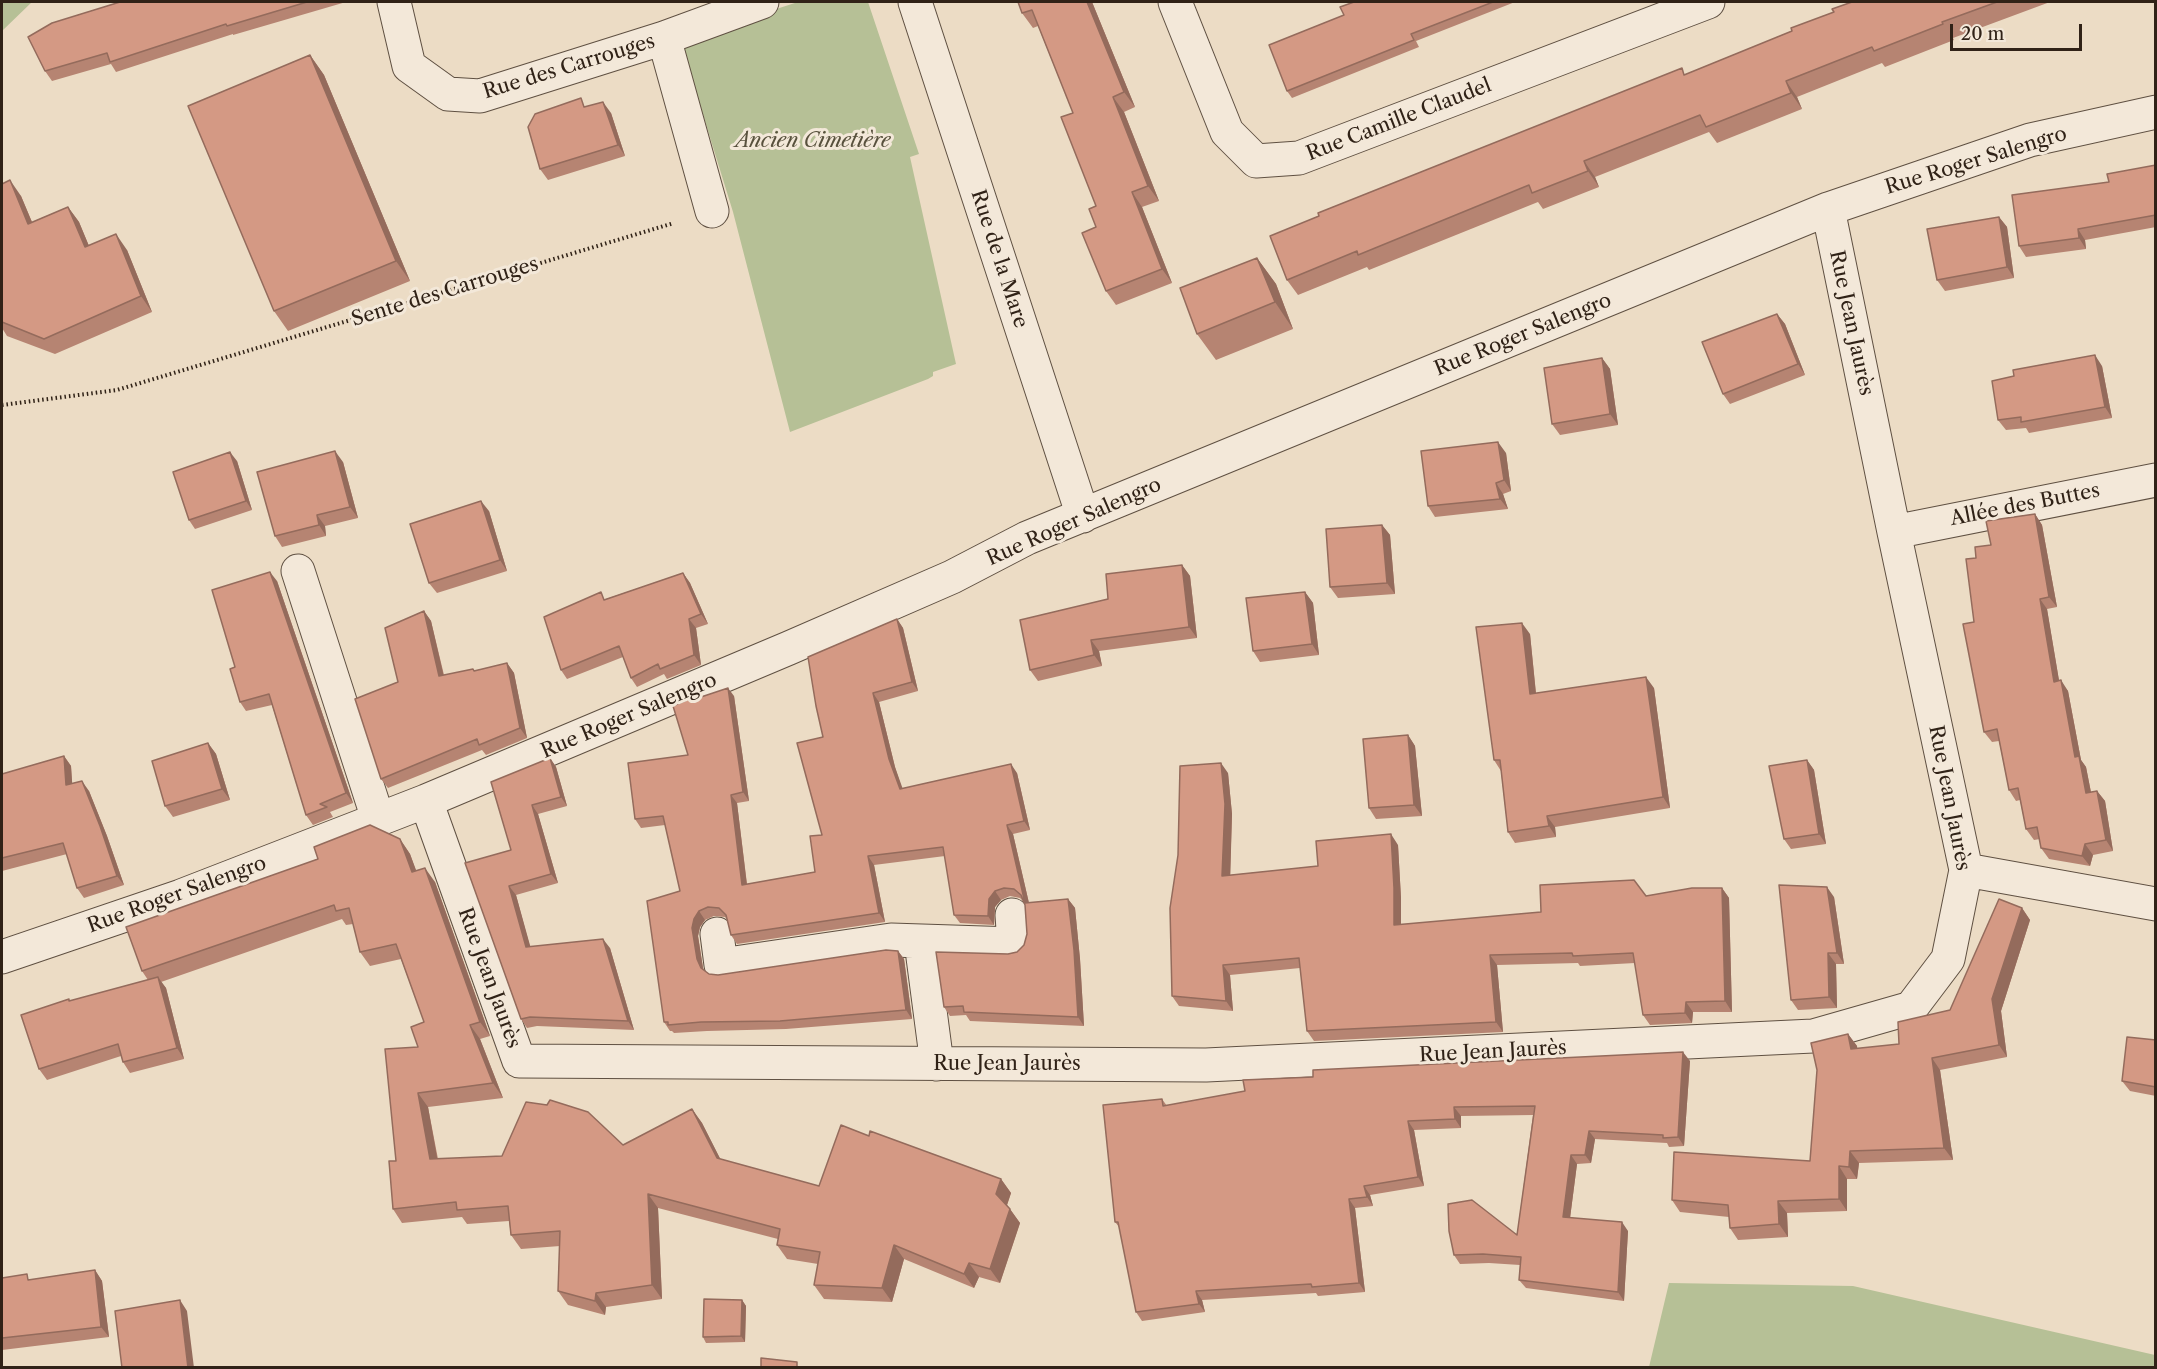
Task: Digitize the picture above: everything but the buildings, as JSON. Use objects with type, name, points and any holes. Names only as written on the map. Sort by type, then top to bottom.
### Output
[{"type":"street","name":"Rue des Carrouges","points":[[394,2],[409,66],[448,94],[480,96],[663,38],[762,2]]},
{"type":"street","name":"Rue de la Mare","points":[[915,2],[1083,516]]},
{"type":"street","name":"Rue Camille Claudel","points":[[1175,2],[1227,132],[1256,161],[1299,158],[1708,2]]},
{"type":"street","points":[[663,38],[712,211]]},
{"type":"street","name":"Rue Roger Salengro","points":[[2,957],[181,896],[426,801],[952,577],[1027,538],[1827,209],[2030,140],[2156,112]]},
{"type":"street","name":"Rue Jean Jaurès","points":[[426,801],[519,1061],[1206,1065],[1813,1036],[1911,1008],[1948,959],[1966,870],[1827,209]]},
{"type":"street","name":"Allée des Buttes","points":[[1894,532],[2156,480]]},
{"type":"street","points":[[298,571],[378,819]]},
{"type":"street","points":[[1966,870],[2156,904]]},
{"type":"street","points":[[717,933],[721,964],[891,940],[1014,944],[1012,915]]},
{"type":"street","points":[[921,942],[937,1064]]},
{"type":"path","name":"Sente des Carrouges","points":[[2,405],[117,390],[712,211]]},
{"type":"green space","points":[[2,2],[32,2],[2,31]]},
{"type":"green space","name":"Ancien Cimetière","points":[[798,2],[868,2],[919,154],[910,157],[956,364],[933,372],[933,376],[928,379],[790,432],[733,212],[680,40]]},
{"type":"green space","points":[[1669,1283],[1853,1286],[2155,1355],[2155,1367],[1649,1367]]}]
